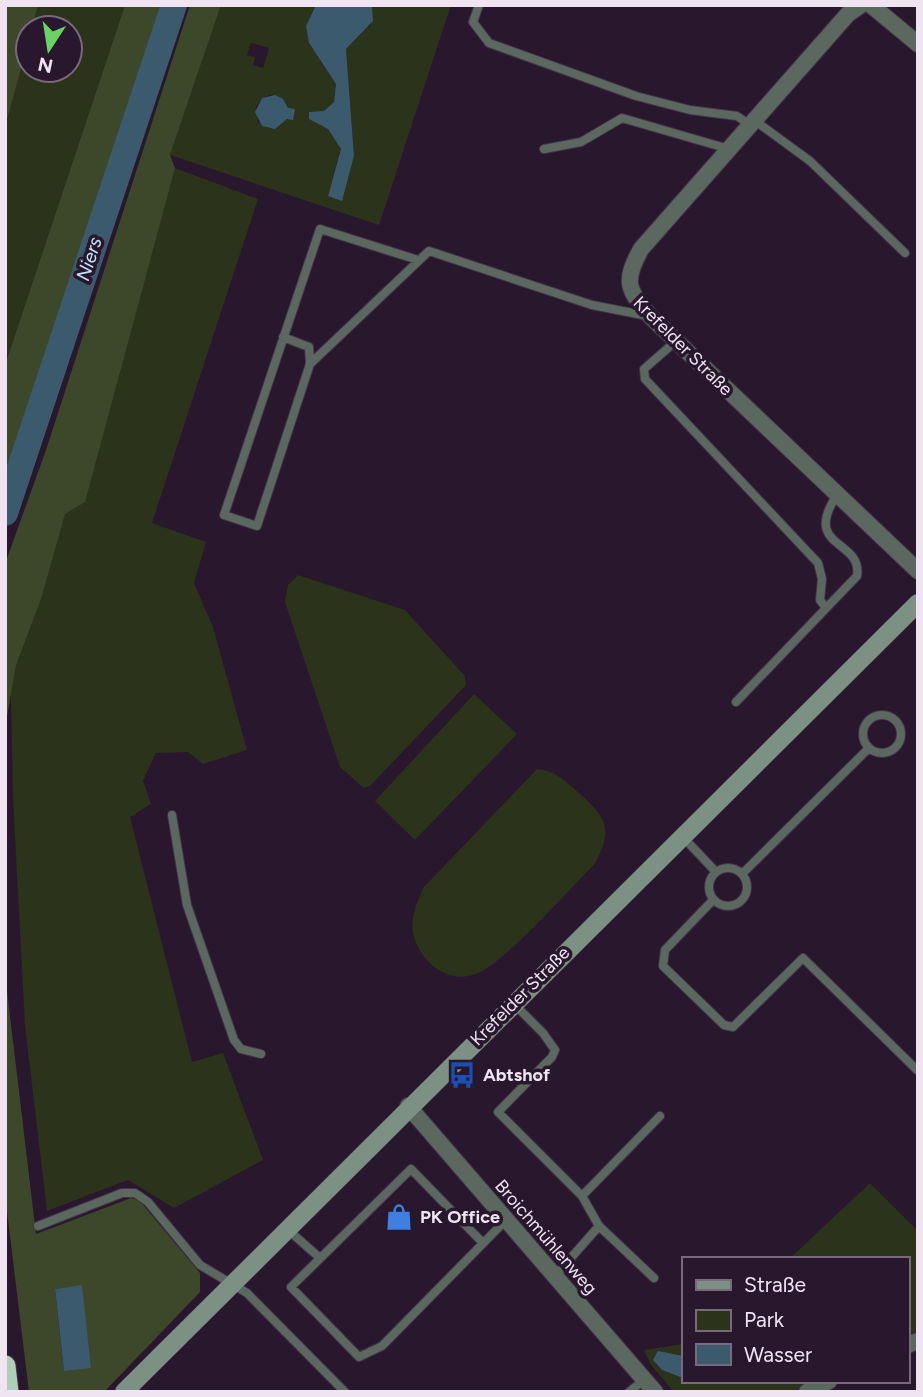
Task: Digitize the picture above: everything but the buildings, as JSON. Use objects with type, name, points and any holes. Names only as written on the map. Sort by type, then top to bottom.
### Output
[{"type":"highway","points":[[5,1366],[8,1392]]},
{"type":"street","points":[[871,5],[918,44]]},
{"type":"street","name":"Krefelder Straße","points":[[851,7],[641,248],[629,272],[631,293],[651,317],[918,571]]},
{"type":"street","name":"Krefelder Straße","points":[[124,1392],[408,1106],[918,603]]},
{"type":"street","name":"Broichmühlenweg","points":[[408,1106],[650,1385]]},
{"type":"street","points":[[807,1392],[825,1383]]},
{"type":"lane","points":[[479,5],[473,22],[489,43],[636,96],[690,110],[737,116],[752,123],[810,161],[905,253]]},
{"type":"lane","points":[[544,149],[580,142],[622,118],[729,149]]},
{"type":"lane","points":[[283,337],[309,346],[310,364],[257,526],[224,515],[283,337],[320,229],[418,260]]},
{"type":"lane","points":[[310,364],[429,251],[592,305],[651,317]]},
{"type":"lane","points":[[676,341],[644,369],[645,379],[818,563],[822,579],[820,600],[826,608]]},
{"type":"lane","points":[[736,702],[857,576],[858,569],[824,525],[825,513],[837,495]]},
{"type":"lane","points":[[885,715],[895,721],[901,733],[897,745],[880,753],[869,748],[863,731],[868,721],[885,715]]},
{"type":"lane","points":[[742,874],[869,748]]},
{"type":"lane","points":[[172,815],[187,905],[234,1040],[241,1049],[261,1054]]},
{"type":"lane","points":[[682,836],[716,872]]},
{"type":"lane","points":[[726,868],[742,874],[747,891],[741,902],[724,906],[713,900],[709,889],[716,872],[726,868]]},
{"type":"lane","points":[[713,900],[665,950],[662,958],[669,972],[724,1026],[733,1027],[803,958],[918,1071]]},
{"type":"lane","points":[[513,1003],[543,1033],[555,1050],[552,1057],[498,1112],[582,1196],[599,1226],[654,1278]]},
{"type":"lane","points":[[582,1196],[660,1116]]},
{"type":"lane","points":[[482,1242],[411,1170],[291,1287],[359,1357],[382,1346],[506,1220]]},
{"type":"lane","points":[[38,1226],[122,1193],[135,1193],[148,1202],[200,1265],[247,1293],[345,1392]]},
{"type":"lane","points":[[555,1276],[599,1226]]},
{"type":"lane","points":[[288,1229],[320,1258]]},
{"type":"lane","points":[[629,1392],[650,1385]]},
{"type":"green space","points":[[5,5],[38,5],[36,14],[14,14],[14,84],[17,84],[5,127]]},
{"type":"green space","points":[[38,5],[125,5],[5,365],[5,127],[17,84],[84,84],[84,14],[36,14]]},
{"type":"green space","points":[[125,5],[164,5],[5,492],[5,365]]},
{"type":"green space","points":[[190,5],[221,5],[170,155],[175,168],[85,502],[65,514],[41,599],[16,665],[5,728],[5,564],[46,450]]},
{"type":"green space","points":[[221,5],[316,5],[306,26],[309,43],[336,84],[334,102],[324,111],[328,129],[341,149],[328,196],[354,156],[346,49],[373,21],[372,5],[451,5],[379,225],[170,155]],"holes":[[[251,43],[269,48],[263,68],[253,65],[255,57],[247,55]],[[270,95],[279,97],[288,108],[287,119],[268,128],[258,122],[256,107],[262,98]]]},
{"type":"green space","points":[[175,168],[258,199],[152,523],[206,542],[194,583],[213,627],[247,750],[203,764],[188,752],[156,753],[143,781],[151,804],[130,817],[192,1062],[223,1053],[263,1160],[174,1208],[128,1180],[47,1211],[25,1026],[13,798],[10,652]]},
{"type":"green space","points":[[298,575],[405,610],[465,676],[466,685],[370,786],[364,788],[340,767],[285,602],[288,585]]},
{"type":"green space","points":[[474,694],[517,734],[415,840],[375,801]]},
{"type":"green space","points":[[537,769],[560,777],[596,810],[605,833],[600,853],[594,865],[536,925],[488,968],[460,977],[445,973],[426,959],[416,944],[412,927],[420,895],[424,887]]},
{"type":"green space","points":[[5,974],[36,1234],[131,1198],[139,1200],[200,1273],[200,1292],[104,1392],[29,1392],[5,1195]],"holes":[[[82,1286],[64,1371],[55,1289]]]},
{"type":"green space","points":[[870,1183],[918,1231],[918,1332],[909,1336],[909,1257],[791,1257]]},
{"type":"green space","points":[[682,1344],[682,1383],[808,1383],[792,1392],[674,1392],[651,1365],[644,1350]]},
{"type":"water","points":[[316,5],[372,5],[373,21],[346,49],[354,156],[342,201],[328,196],[341,149],[328,129],[309,119],[309,112],[324,111],[334,102],[336,84],[309,43],[306,26]]},
{"type":"water","points":[[275,95],[283,99],[288,108],[295,109],[293,120],[287,119],[275,129],[262,126],[255,112],[262,98]]},
{"type":"water","points":[[82,1285],[91,1368],[64,1371],[55,1289]]},
{"type":"water","points":[[658,1351],[682,1356],[682,1378],[662,1370],[653,1360]]},
{"type":"waterway","name":"Niers","points":[[5,513],[174,5]]},
{"type":"place","name":"Abtshof","points":[[462,1075]]},
{"type":"place","name":"PK Office","points":[[399,1217]]}]
